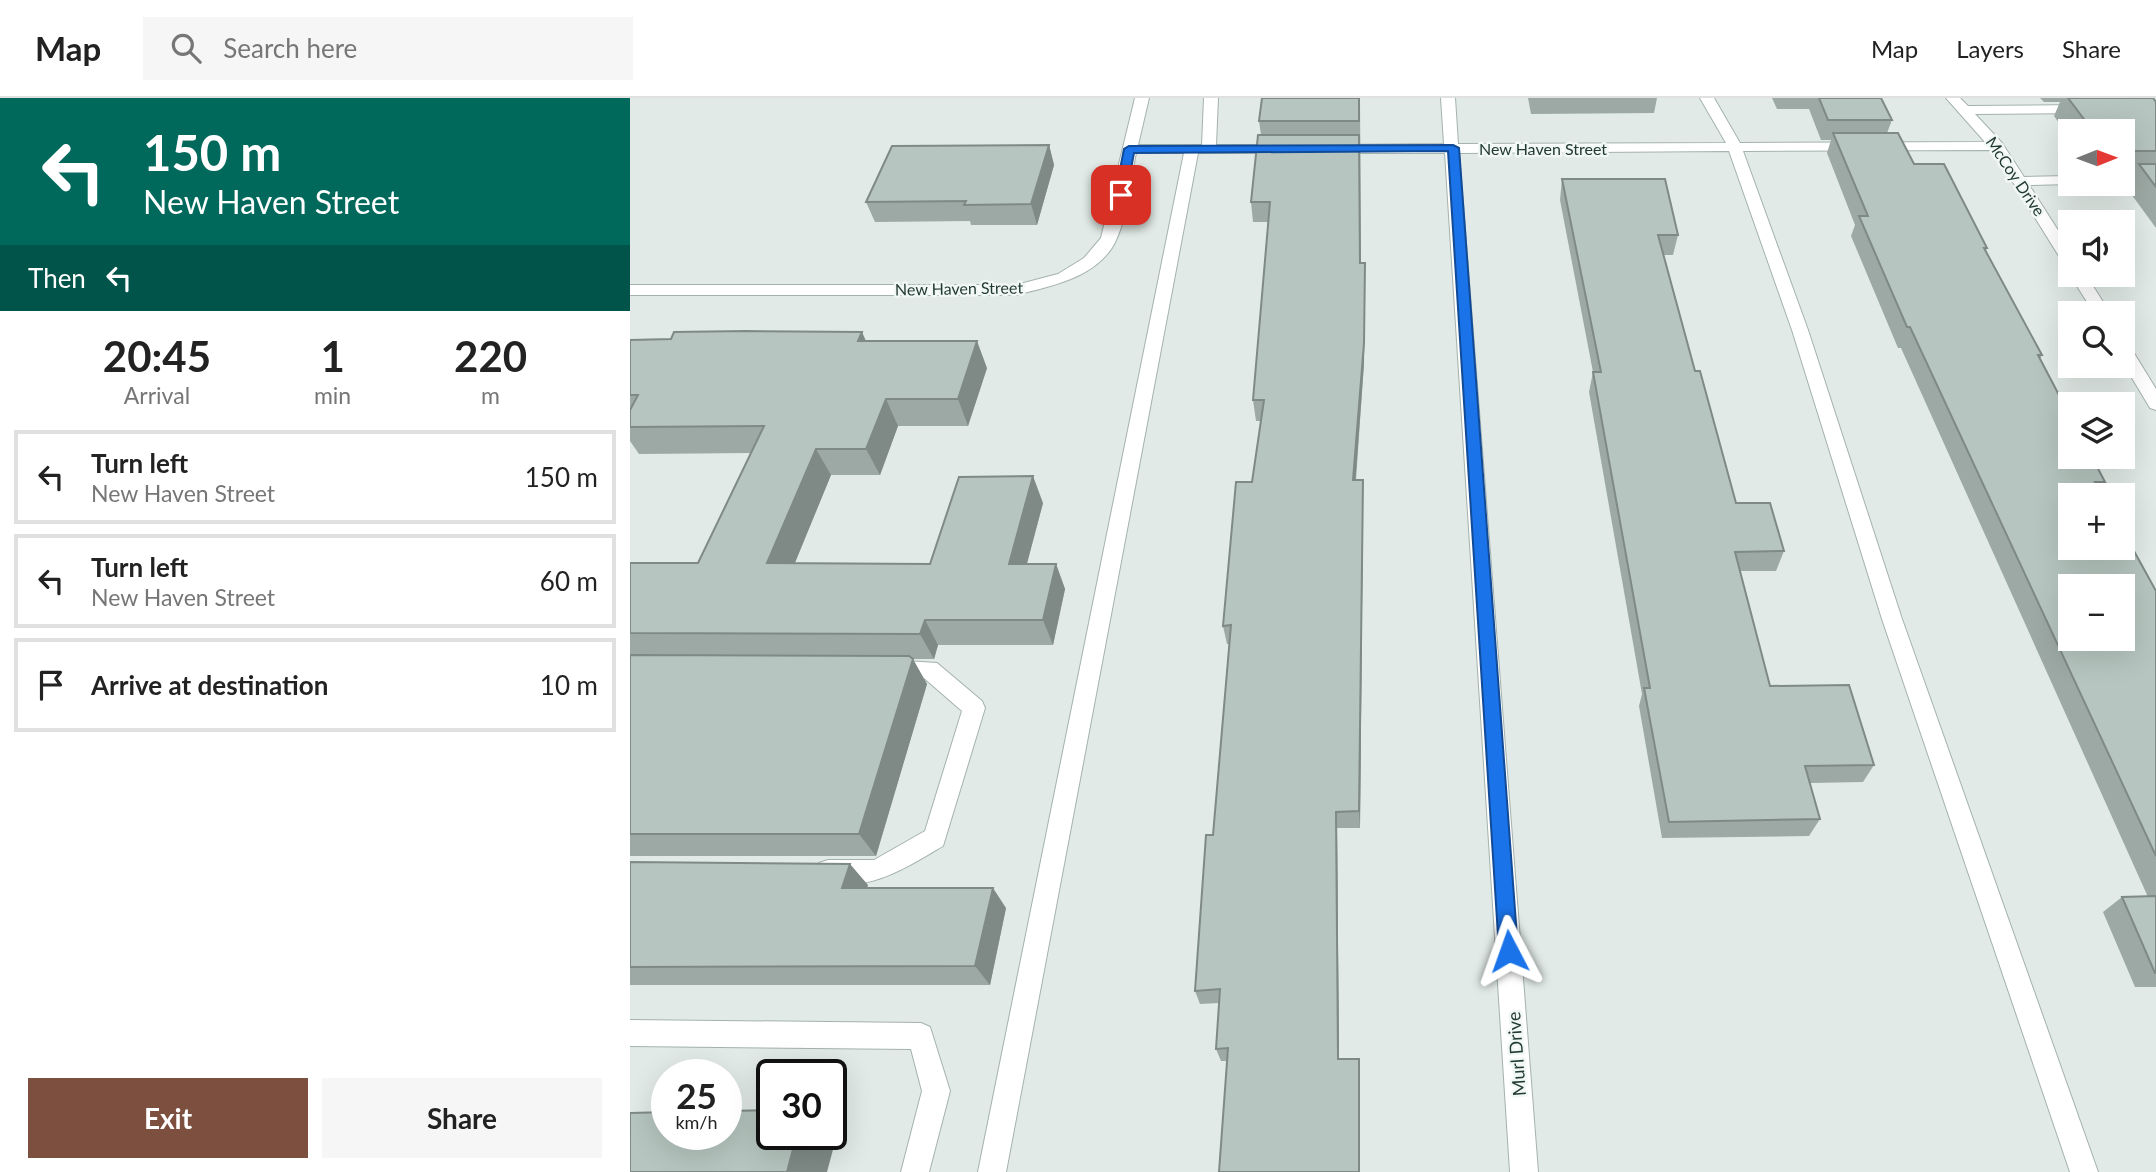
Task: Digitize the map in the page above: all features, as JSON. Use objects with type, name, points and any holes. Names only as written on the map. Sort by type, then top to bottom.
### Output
[{"type":"street","points":[[1129,149],[1142,98]]},
{"type":"street","points":[[992,1172],[1211,98]]},
{"type":"street","name":"Murl Drive","points":[[1448,98],[1524,1172]]},
{"type":"street","points":[[1707,98],[1734,147],[1800,330],[1892,619],[2084,1172]]},
{"type":"street","name":"McCoy Drive","points":[[1953,98],[1967,110],[1997,146],[2022,181],[2058,241]]},
{"type":"street","points":[[1967,110],[2100,108]]},
{"type":"street","name":"New Haven Street","points":[[630,290],[1016,290],[1041,285],[1063,277],[1090,261],[1109,239],[1129,149],[1997,146]]},
{"type":"street","points":[[2022,181],[2058,180]]},
{"type":"street","points":[[2135,180],[2156,180]]},
{"type":"street","points":[[2135,369],[2156,404]]},
{"type":"street","points":[[812,871],[877,871],[935,838],[974,708],[929,669],[861,669]]},
{"type":"street","points":[[630,1033],[921,1036],[936,1091],[915,1172]]},
{"type":"building","points":[[1262,98],[1359,98],[1359,121],[1259,121]]},
{"type":"building","points":[[1819,98],[1881,98],[1892,120],[1828,120]]},
{"type":"building","points":[[2068,98],[2153,98],[2156,102],[2156,151],[2135,151],[2135,119],[2084,119]]},
{"type":"building","points":[[1833,133],[1898,133],[1914,164],[1944,164],[1987,248],[1984,248],[2042,355],[2038,355],[2058,393],[2058,469],[2098,469],[2105,482],[2058,483],[2058,560],[2135,560],[2135,553],[2156,591],[2156,856],[2061,651],[2135,651],[2135,574],[2058,574],[2058,645],[1910,327],[1907,327],[1859,216],[1868,216]]},
{"type":"building","points":[[1258,135],[1359,135],[1360,263],[1365,263],[1364,343],[1353,480],[1363,480],[1359,811],[1336,812],[1338,1059],[1359,1059],[1359,1172],[1219,1172],[1228,1048],[1216,1049],[1220,989],[1195,991],[1206,835],[1213,835],[1231,625],[1223,626],[1236,482],[1252,482],[1264,400],[1253,400],[1270,202],[1251,202]]},
{"type":"building","points":[[1049,145],[1031,204],[964,205],[966,201],[866,202],[892,146]]},
{"type":"building","points":[[2139,164],[2156,164],[2156,187]]},
{"type":"building","points":[[1562,179],[1665,179],[1678,235],[1658,235],[1695,371],[1700,371],[1736,503],[1770,503],[1784,551],[1735,552],[1770,686],[1849,685],[1874,765],[1805,766],[1820,819],[1669,822],[1644,688],[1650,688],[1593,372],[1601,372]]},
{"type":"building","points":[[674,332],[862,332],[858,341],[977,341],[958,399],[886,399],[866,449],[816,449],[767,563],[930,564],[959,477],[1033,476],[1009,564],[1056,564],[1043,620],[925,620],[920,634],[630,633],[630,563],[698,563],[764,426],[630,427],[630,410],[638,395],[630,395],[630,340],[671,339]]},
{"type":"building","points":[[630,655],[909,656],[913,659],[859,834],[630,834]]},
{"type":"building","points":[[630,862],[850,864],[842,888],[993,888],[975,966],[630,967]]},
{"type":"building","points":[[2156,896],[2156,973],[2155,973],[2122,897]]},
{"type":"building","points":[[756,1110],[756,1150],[793,1150],[787,1172],[630,1172],[630,1113],[651,1112],[651,1150],[742,1150],[742,1111]]},
{"type":"route","points":[[1121,195],[1129,149],[1453,148],[1509,951]]}]
